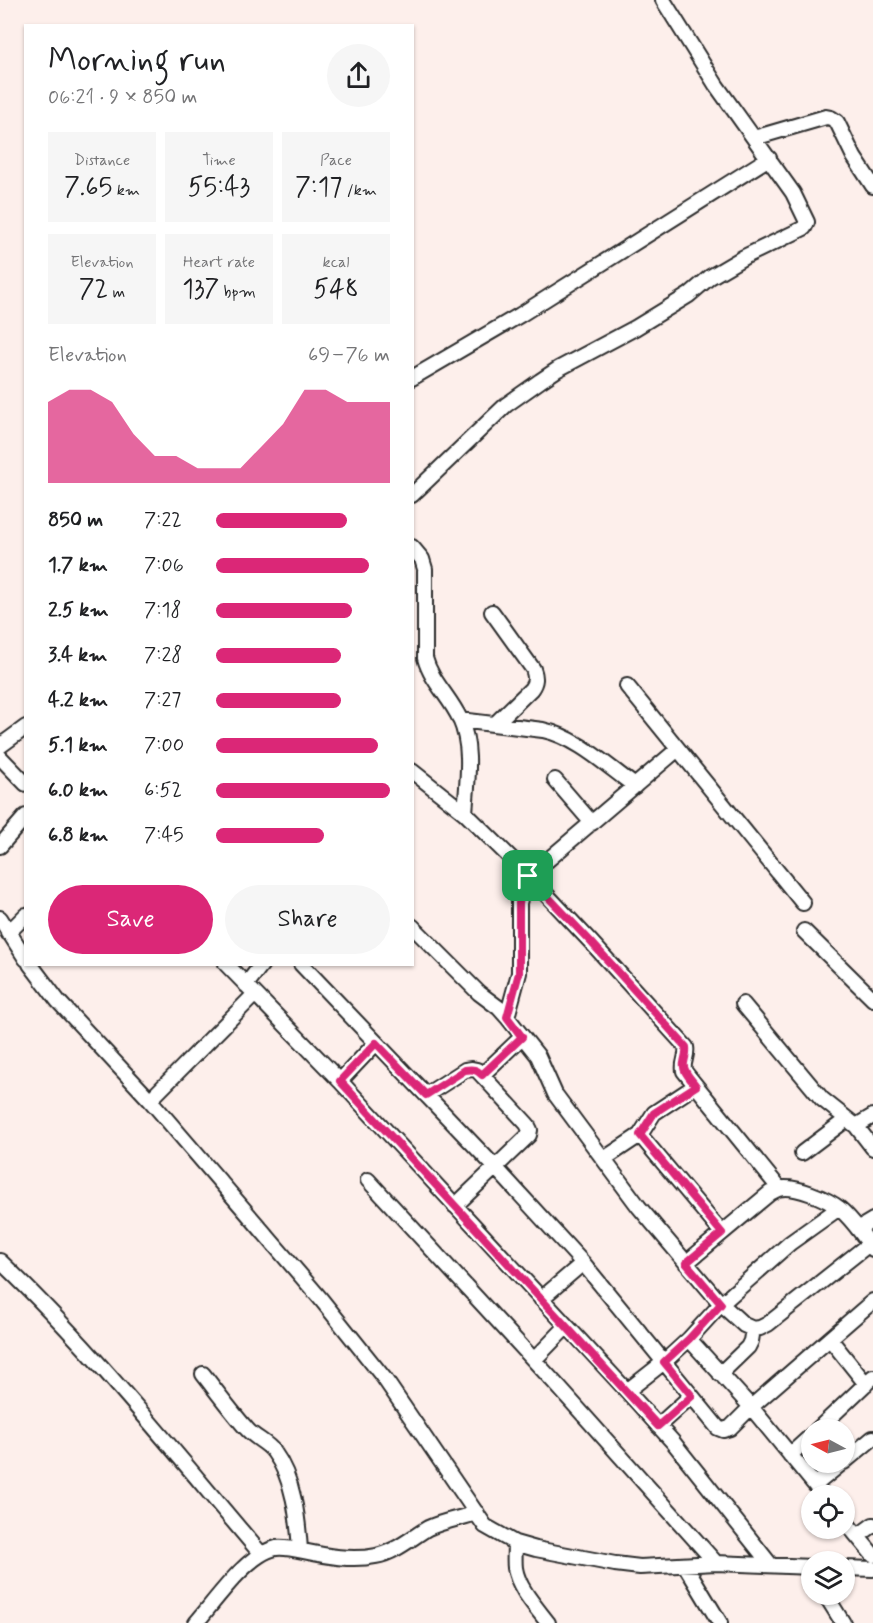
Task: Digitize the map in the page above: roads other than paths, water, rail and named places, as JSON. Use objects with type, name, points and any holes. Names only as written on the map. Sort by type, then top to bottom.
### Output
[{"type":"street","points":[[414,493],[506,405],[540,381],[635,328],[689,295],[710,277],[744,257],[804,228],[807,222],[793,193],[716,85],[663,0]]},
{"type":"street","points":[[754,138],[826,117],[831,118],[837,122],[854,158],[873,186]]},
{"type":"street","points":[[414,377],[520,315],[769,158]]},
{"type":"street","points":[[414,549],[422,559],[425,569],[425,658],[428,668],[460,720],[465,734],[468,751],[465,813]]},
{"type":"street","points":[[492,612],[535,675],[535,683],[531,689],[495,724]]},
{"type":"street","points":[[627,686],[803,903]]},
{"type":"street","points":[[460,720],[556,733],[581,747],[635,786]]},
{"type":"street","points":[[0,746],[24,728]]},
{"type":"street","points":[[507,1017],[519,973],[519,903],[528,876],[678,749]]},
{"type":"street","points":[[0,757],[24,782]]},
{"type":"street","points":[[414,773],[465,813],[528,876],[686,1047],[684,1071],[779,1188]]},
{"type":"street","points":[[555,780],[592,823]]},
{"type":"street","points":[[0,846],[24,818]]},
{"type":"street","points":[[8,933],[24,917]]},
{"type":"street","points":[[0,918],[24,956]]},
{"type":"street","points":[[414,928],[479,993],[507,1017],[538,1056],[555,1094],[639,1207],[686,1263],[721,1304],[744,1324],[753,1329],[768,1324],[871,1246],[839,1208],[800,1190],[779,1188],[686,1263]]},
{"type":"street","points":[[804,931],[873,999]]},
{"type":"street","points":[[32,966],[58,1001],[150,1100],[320,1298],[384,1378],[485,1526],[515,1543],[615,1564],[640,1567],[716,1563],[801,1567]]},
{"type":"street","points":[[228,966],[340,1081],[627,1391],[770,1564]]},
{"type":"street","points":[[150,1100],[251,990],[261,966]]},
{"type":"street","points":[[303,966],[495,1167],[583,1263],[718,1428],[723,1430],[730,1428],[873,1301]]},
{"type":"street","points":[[743,1005],[822,1099],[851,1123],[873,1148]]},
{"type":"street","points":[[482,1075],[522,1037]]},
{"type":"street","points":[[340,1081],[376,1043]]},
{"type":"street","points":[[426,1095],[465,1070],[477,1070],[530,1130],[529,1136],[455,1206]]},
{"type":"street","points":[[604,1159],[640,1135],[654,1113],[696,1086]]},
{"type":"street","points":[[802,1153],[851,1123],[873,1116]]},
{"type":"street","points":[[640,1135],[722,1233]]},
{"type":"street","points":[[368,1180],[534,1360],[716,1563]]},
{"type":"street","points":[[627,1391],[664,1362],[721,1304],[790,1243],[839,1208]]},
{"type":"street","points":[[858,1229],[873,1220]]},
{"type":"street","points":[[0,1262],[72,1334],[116,1383],[261,1554]]},
{"type":"street","points":[[541,1299],[583,1263]]},
{"type":"street","points":[[534,1360],[567,1326]]},
{"type":"street","points":[[720,1374],[748,1347],[753,1329]]},
{"type":"street","points":[[689,1339],[751,1407],[815,1485]]},
{"type":"street","points":[[828,1419],[869,1380],[830,1339]]},
{"type":"street","points":[[203,1374],[247,1430],[267,1444],[279,1460],[289,1482],[298,1514],[300,1550]]},
{"type":"street","points":[[658,1426],[692,1396]]},
{"type":"street","points":[[855,1453],[873,1438]]},
{"type":"street","points":[[790,1455],[801,1445]]},
{"type":"street","points":[[823,1485],[834,1473]]},
{"type":"street","points":[[196,1623],[235,1578],[261,1554],[276,1548],[300,1550],[338,1558],[377,1556],[389,1552],[438,1524],[477,1513]]},
{"type":"street","points":[[858,1536],[873,1525]]},
{"type":"street","points":[[855,1533],[873,1555]]},
{"type":"street","points":[[515,1543],[515,1569],[518,1579],[548,1623]]},
{"type":"street","points":[[685,1565],[720,1623]]},
{"type":"street","points":[[855,1568],[873,1569]]},
{"type":"street","points":[[832,1605],[843,1623]]}]
